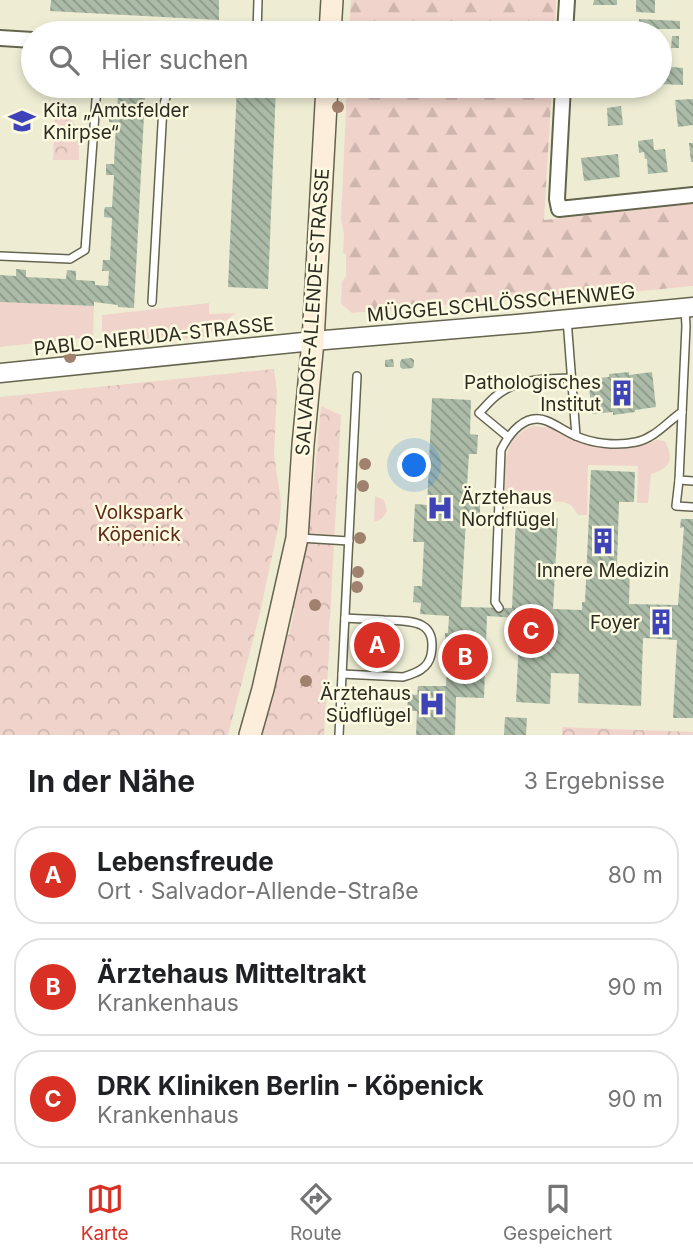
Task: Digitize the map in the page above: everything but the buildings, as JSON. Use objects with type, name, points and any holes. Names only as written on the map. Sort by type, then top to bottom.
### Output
[{"type":"main road","points":[[331,21],[332,0]]},
{"type":"main road","name":"SALVADOR-ALLENDE-STRASSE","points":[[250,735],[297,538],[313,341],[326,98]]},
{"type":"street","points":[[566,21],[567,0]]},
{"type":"street","points":[[0,38],[21,39]]},
{"type":"street","points":[[562,98],[557,198],[559,209],[693,195]]},
{"type":"street","name":"MÜGGELSCHLÖSSCHENWEG","points":[[313,341],[689,307]]},
{"type":"street","name":"PABLO-NERUDA-STRASSE","points":[[0,373],[313,341]]},
{"type":"lane","points":[[257,21],[258,0]]},
{"type":"lane","points":[[0,256],[70,259],[85,250],[96,98]]},
{"type":"lane","points":[[152,302],[163,107],[166,98]]},
{"type":"lane","points":[[689,307],[676,506],[692,507]]},
{"type":"lane","points":[[567,319],[576,436]]},
{"type":"lane","points":[[339,735],[357,376]]},
{"type":"lane","points":[[508,437],[479,413],[498,394],[518,383],[571,378]]},
{"type":"lane","points":[[499,608],[495,602],[501,450],[519,425],[530,420],[544,419],[576,436],[597,443],[637,442],[655,434],[682,412]]},
{"type":"lane","points":[[679,480],[693,481]]},
{"type":"lane","points":[[297,538],[349,541]]},
{"type":"lane","points":[[342,674],[402,677],[410,675],[422,670],[429,662],[432,648],[431,636],[426,628],[416,621],[345,618]]},
{"type":"green space","points":[[351,0],[556,0],[555,21],[350,21]]},
{"type":"green space","points":[[346,98],[551,98],[544,220],[693,204],[693,286],[519,303],[501,300],[352,313],[341,304],[342,282],[346,276],[346,254],[343,253],[344,234],[341,220]]},
{"type":"green space","points":[[55,107],[74,123],[79,142],[79,160],[53,160]]},
{"type":"green space","points":[[0,302],[94,306],[93,337],[0,347]]},
{"type":"green space","points":[[209,303],[209,314],[236,313],[211,332],[211,336],[129,345],[119,334],[102,335],[102,315]]},
{"type":"green space","name":"Volkspark Köpenick","points":[[274,369],[277,391],[274,455],[281,501],[280,519],[260,613],[228,735],[0,735],[0,397]]},
{"type":"green space","points":[[321,406],[341,415],[330,620],[305,616],[292,605],[313,491]]},
{"type":"green space","points":[[532,426],[554,428],[586,444],[603,448],[625,448],[657,440],[665,441],[670,458],[667,466],[651,474],[648,503],[637,503],[638,466],[588,465],[587,515],[578,515],[571,505],[563,502],[505,499],[505,466],[509,447],[521,432]]},
{"type":"green space","points":[[375,496],[384,500],[387,511],[382,519],[374,522]]},
{"type":"green space","points":[[296,604],[330,605],[326,684],[278,681]]},
{"type":"green space","points":[[294,632],[330,635],[324,735],[257,735],[283,641]]},
{"type":"green space","points":[[562,727],[693,732],[693,735],[562,735]]},
{"type":"place","name":"Kita „Amtsfelder Knirpse“","points":[[22,121]]},
{"type":"place","name":"Pathologisches Institut","points":[[622,393]]},
{"type":"place","name":"Ärztehaus Nordflügel","points":[[440,508]]},
{"type":"place","name":"Innere Medizin","points":[[603,541]]},
{"type":"place","name":"Foyer","points":[[661,622]]},
{"type":"place","name":"DRK Kliniken Berlin - Köpenick","points":[[531,631]]},
{"type":"place","name":"Lebensfreude","points":[[377,645]]},
{"type":"place","name":"Ärztehaus Mitteltrakt","points":[[465,657]]},
{"type":"place","name":"Ärztehaus Südflügel","points":[[432,704]]}]
